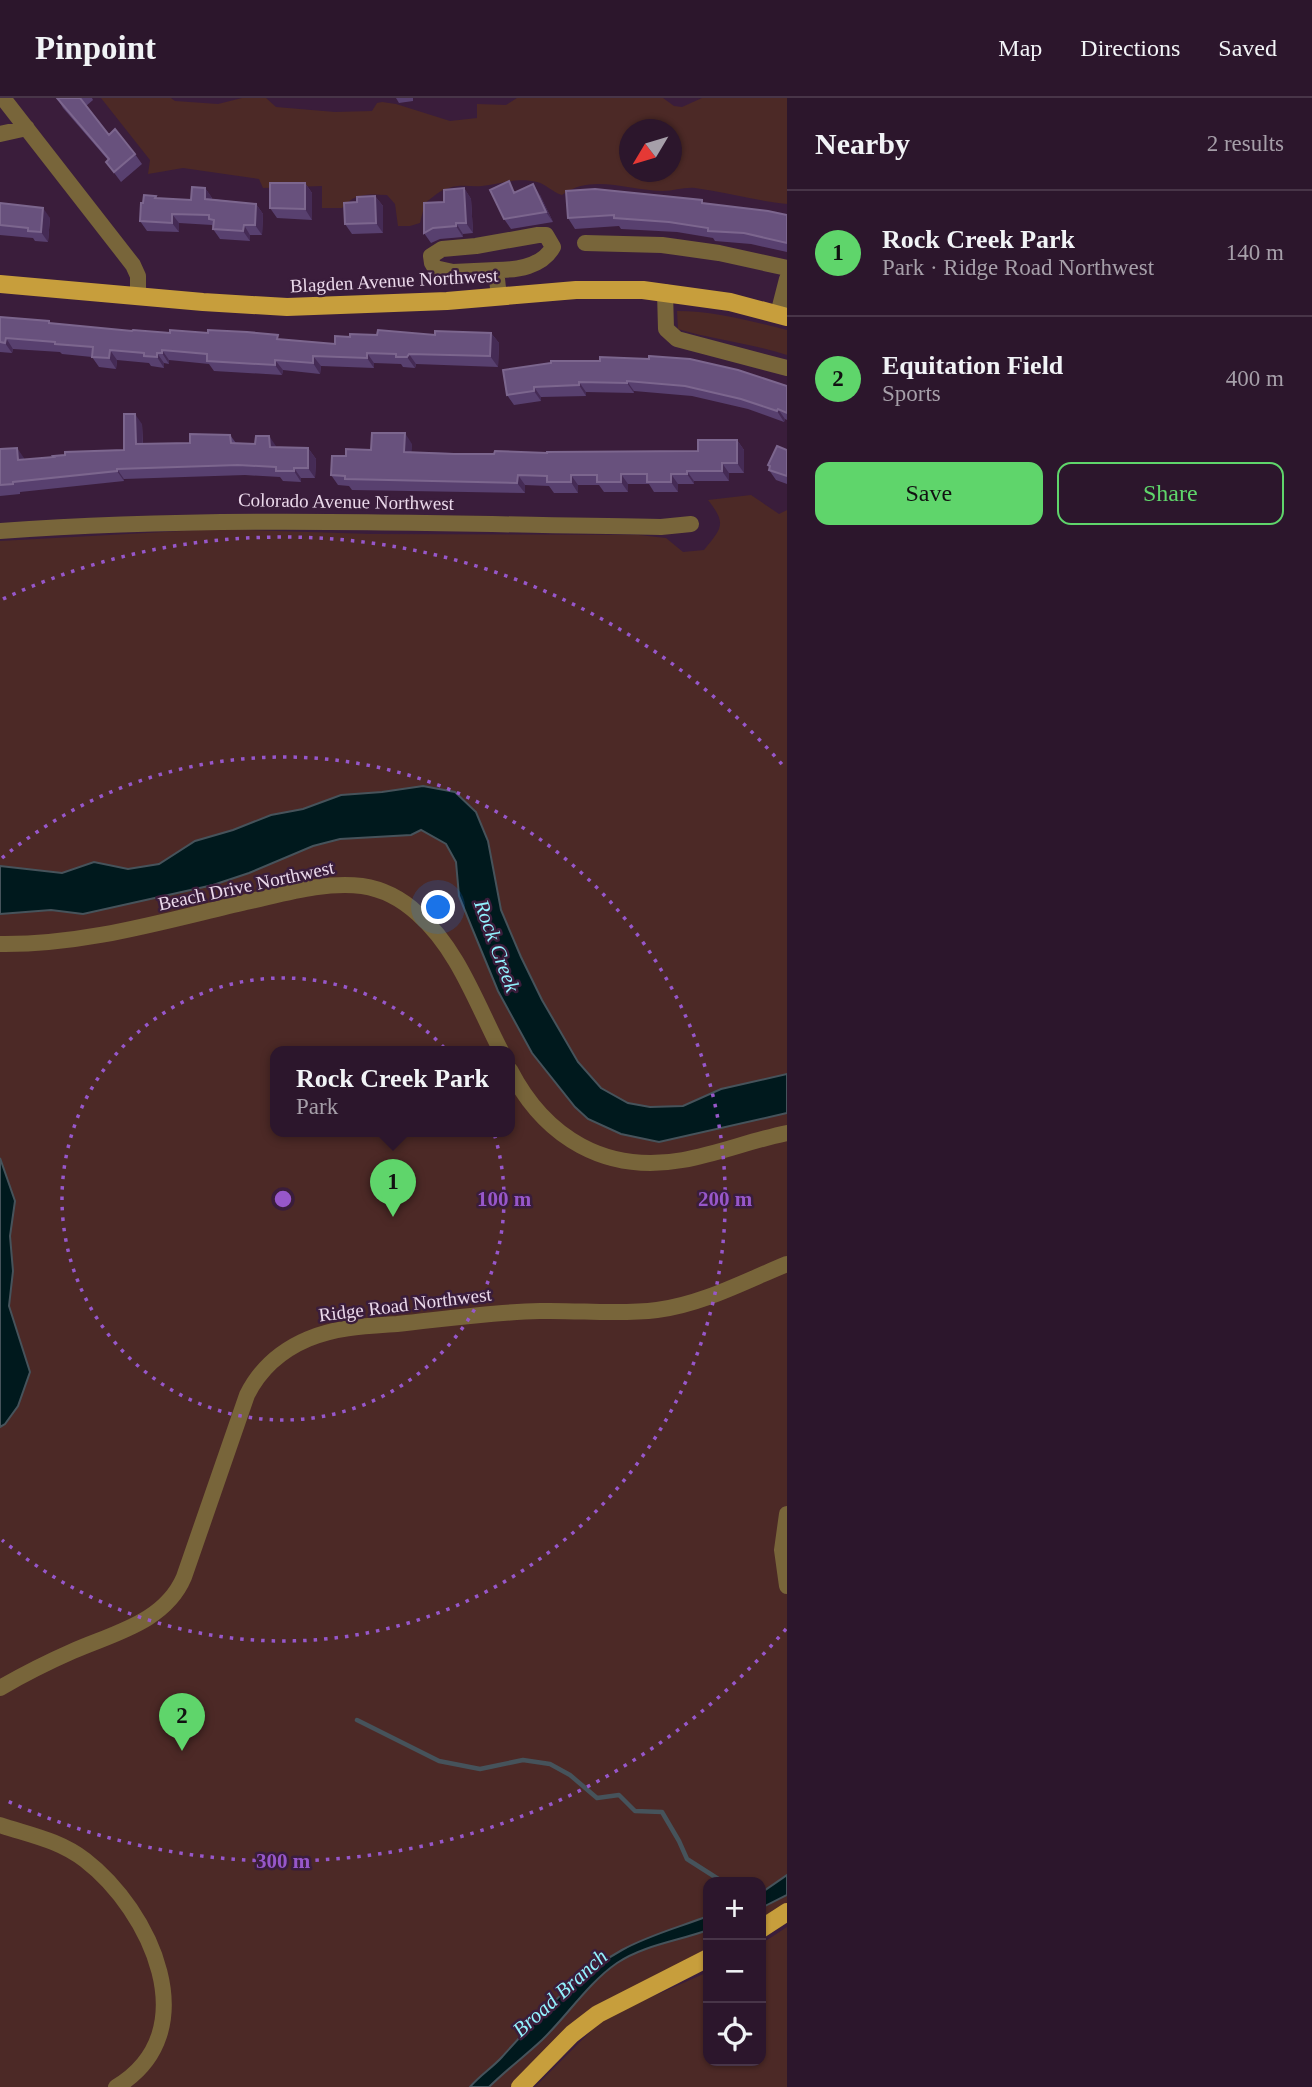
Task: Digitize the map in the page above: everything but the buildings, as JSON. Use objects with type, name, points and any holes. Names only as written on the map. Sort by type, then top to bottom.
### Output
[{"type":"main road","name":"Blagden Avenue Northwest","points":[[0,284],[287,307],[412,303],[576,290],[665,292],[730,302],[782,315]]},
{"type":"main road","points":[[766,1926],[787,1912]]},
{"type":"main road","points":[[520,2087],[572,2034],[598,2014],[703,1961]]},
{"type":"street","points":[[3,98],[133,265],[138,276],[138,297]]},
{"type":"street","points":[[0,134],[27,128]]},
{"type":"street","points":[[538,235],[546,235],[551,240],[553,247],[549,254],[536,264],[512,270],[496,270],[444,271],[435,268],[431,256],[442,249],[538,235]]},
{"type":"street","points":[[584,243],[662,245],[719,253],[787,268]]},
{"type":"street","points":[[496,270],[499,297]]},
{"type":"street","points":[[782,315],[787,279]]},
{"type":"street","points":[[665,292],[666,329],[677,339],[787,368]]},
{"type":"street","name":"Colorado Avenue Northwest","points":[[0,531],[230,520],[661,527],[691,524]]},
{"type":"street","name":"Beach Drive Northwest","points":[[0,944],[60,942],[106,935],[306,890],[327,886],[363,886],[400,901],[432,929],[459,969],[498,1046]]},
{"type":"street","points":[[515,1078],[531,1104],[552,1127],[583,1148],[615,1159],[654,1164],[676,1161],[787,1133]]},
{"type":"street","name":"Ridge Road Northwest","points":[[0,1688],[63,1655],[142,1622],[173,1597],[184,1577],[247,1395],[258,1376],[272,1362],[298,1344],[335,1331],[494,1314],[541,1311],[616,1314],[660,1310],[717,1293],[787,1264]]},
{"type":"street","points":[[787,1514],[782,1550],[787,1586]]},
{"type":"street","points":[[0,1825],[54,1842],[84,1859],[124,1901],[153,1948],[163,1984],[161,2024],[155,2044],[142,2064],[116,2087]]},
{"type":"shaded area","points":[[101,98],[171,98],[175,101],[218,104],[242,98],[266,98],[276,107],[335,112],[372,111],[377,103],[382,102],[450,121],[477,118],[477,104],[506,105],[517,98],[663,98],[674,106],[682,107],[702,98],[787,98],[787,204],[695,188],[663,191],[598,184],[586,185],[562,195],[540,183],[516,181],[446,189],[425,203],[420,223],[398,226],[395,204],[387,195],[362,196],[342,208],[322,208],[322,186],[263,188],[259,179],[183,168],[148,174],[150,160]]},
{"type":"shaded area","points":[[677,311],[719,315],[787,330],[787,355],[678,329]]},
{"type":"shaded area","points":[[751,495],[779,514],[787,510],[787,1903],[766,1917],[766,1877],[703,1877],[703,1954],[659,1973],[580,2017],[554,2041],[513,2087],[0,2087],[0,541],[219,529],[371,534],[639,535],[666,538],[683,552],[704,550],[718,531],[720,521],[708,500]]},
{"type":"shaded area","points":[[787,1927],[787,2087],[535,2087],[592,2030],[613,2014],[703,1974],[703,2066],[766,2066],[766,1941]]},
{"type":"water","name":"Rock Creek","points":[[423,786],[455,792],[476,812],[488,841],[501,910],[521,957],[578,1062],[601,1088],[628,1103],[650,1107],[683,1106],[721,1089],[787,1074],[787,1113],[659,1142],[621,1134],[588,1119],[575,1107],[532,1053],[498,991],[459,896],[456,862],[446,844],[421,830],[411,835],[340,839],[313,846],[213,885],[83,914],[51,910],[0,914],[0,866],[62,873],[94,862],[128,869],[159,864],[195,841],[271,815],[303,809],[341,795]]},
{"type":"water","points":[[0,1158],[15,1201],[10,1236],[13,1271],[9,1306],[30,1372],[18,1406],[0,1427]]},
{"type":"water","points":[[787,1875],[787,1895],[766,1906],[766,1890]]},
{"type":"water","points":[[703,1918],[703,1932],[650,1948],[617,1963],[597,1980],[542,2040],[489,2087],[470,2087],[572,1985],[605,1960],[654,1936]]},
{"type":"waterway","points":[[357,1720],[439,1761],[480,1769],[523,1760],[550,1764],[570,1775],[597,1798],[619,1795],[635,1811],[662,1812],[687,1859],[715,1877]]},
{"type":"place","name":"Rock Creek Park","points":[[393,1217]]},
{"type":"place","name":"Equitation Field","points":[[182,1751]]},
{"type":"water label","name":"Broad Branch","points":[[560,1993]]}]
